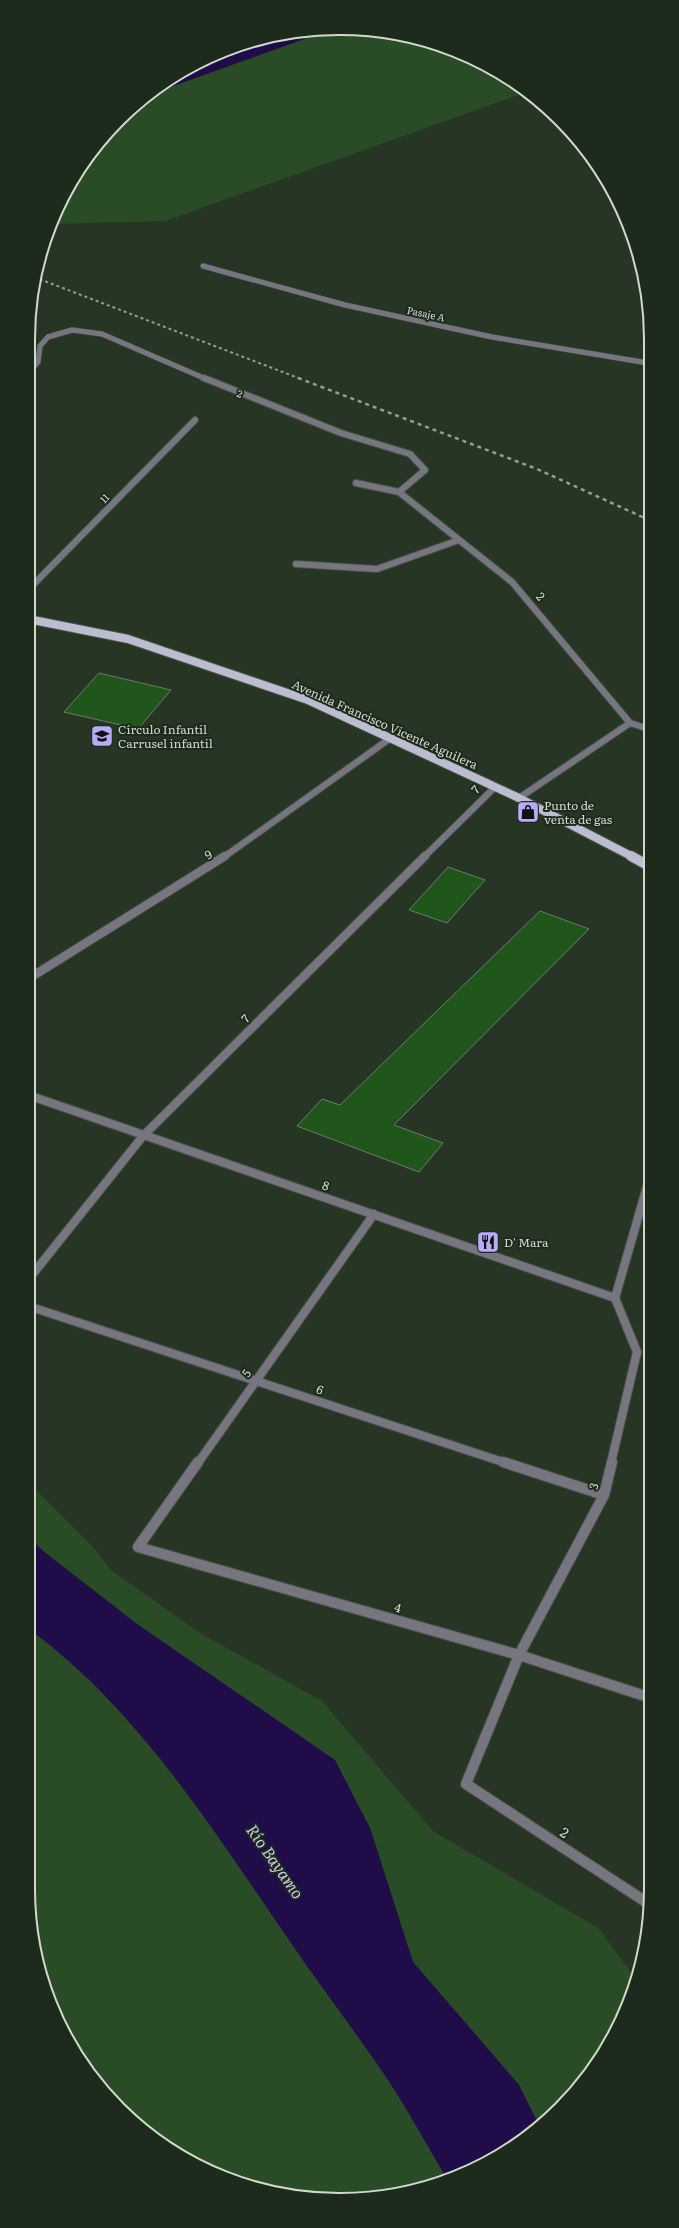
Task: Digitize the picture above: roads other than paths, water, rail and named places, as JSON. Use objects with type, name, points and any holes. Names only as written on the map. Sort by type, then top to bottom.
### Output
[{"type":"main road","name":"Avenida Francisco Vicente Aguilera","points":[[35,621],[142,644],[308,700],[392,737],[520,798],[644,863]]},
{"type":"street","name":"Pasaje A","points":[[203,266],[345,304],[492,337],[644,362]]},
{"type":"street","name":"2","points":[[35,367],[42,355],[40,346],[48,337],[72,330],[102,334],[241,394],[341,433],[410,454],[425,470],[399,492]]},
{"type":"street","name":"11","points":[[35,583],[194,420]]},
{"type":"street","name":"2","points":[[356,483],[399,492],[512,582],[630,723]]},
{"type":"street","points":[[296,564],[377,569],[459,540]]},
{"type":"street","points":[[520,798],[630,723],[644,727]]},
{"type":"street","name":"9","points":[[35,975],[231,853],[392,737]]},
{"type":"street","name":"7","points":[[35,1271],[143,1136],[494,786]]},
{"type":"street","name":"8","points":[[35,1097],[615,1298]]},
{"type":"street","points":[[615,1298],[644,1197]]},
{"type":"street","name":"5","points":[[138,1547],[374,1214]]},
{"type":"street","name":"3","points":[[466,1784],[519,1655],[604,1495],[638,1352],[615,1298]]},
{"type":"street","name":"6","points":[[35,1308],[604,1495]]},
{"type":"street","name":"4","points":[[138,1547],[519,1655],[644,1696]]},
{"type":"street","name":"2","points":[[466,1784],[643,1900]]},
{"type":"waterway","name":"Río Bayamo","points":[[35,1598],[79,1630],[160,1708],[232,1799],[317,1922],[417,2060],[478,2160]]},
{"type":"railway","points":[[41,280],[301,379]]},
{"type":"railway","points":[[298,378],[537,469],[644,518]]},
{"type":"place","name":"Círculo Infantil Carrusel infantil","points":[[102,736]]},
{"type":"place","name":"Punto de venta de gas","points":[[528,812]]},
{"type":"place","name":"D' Mara","points":[[488,1242]]}]
